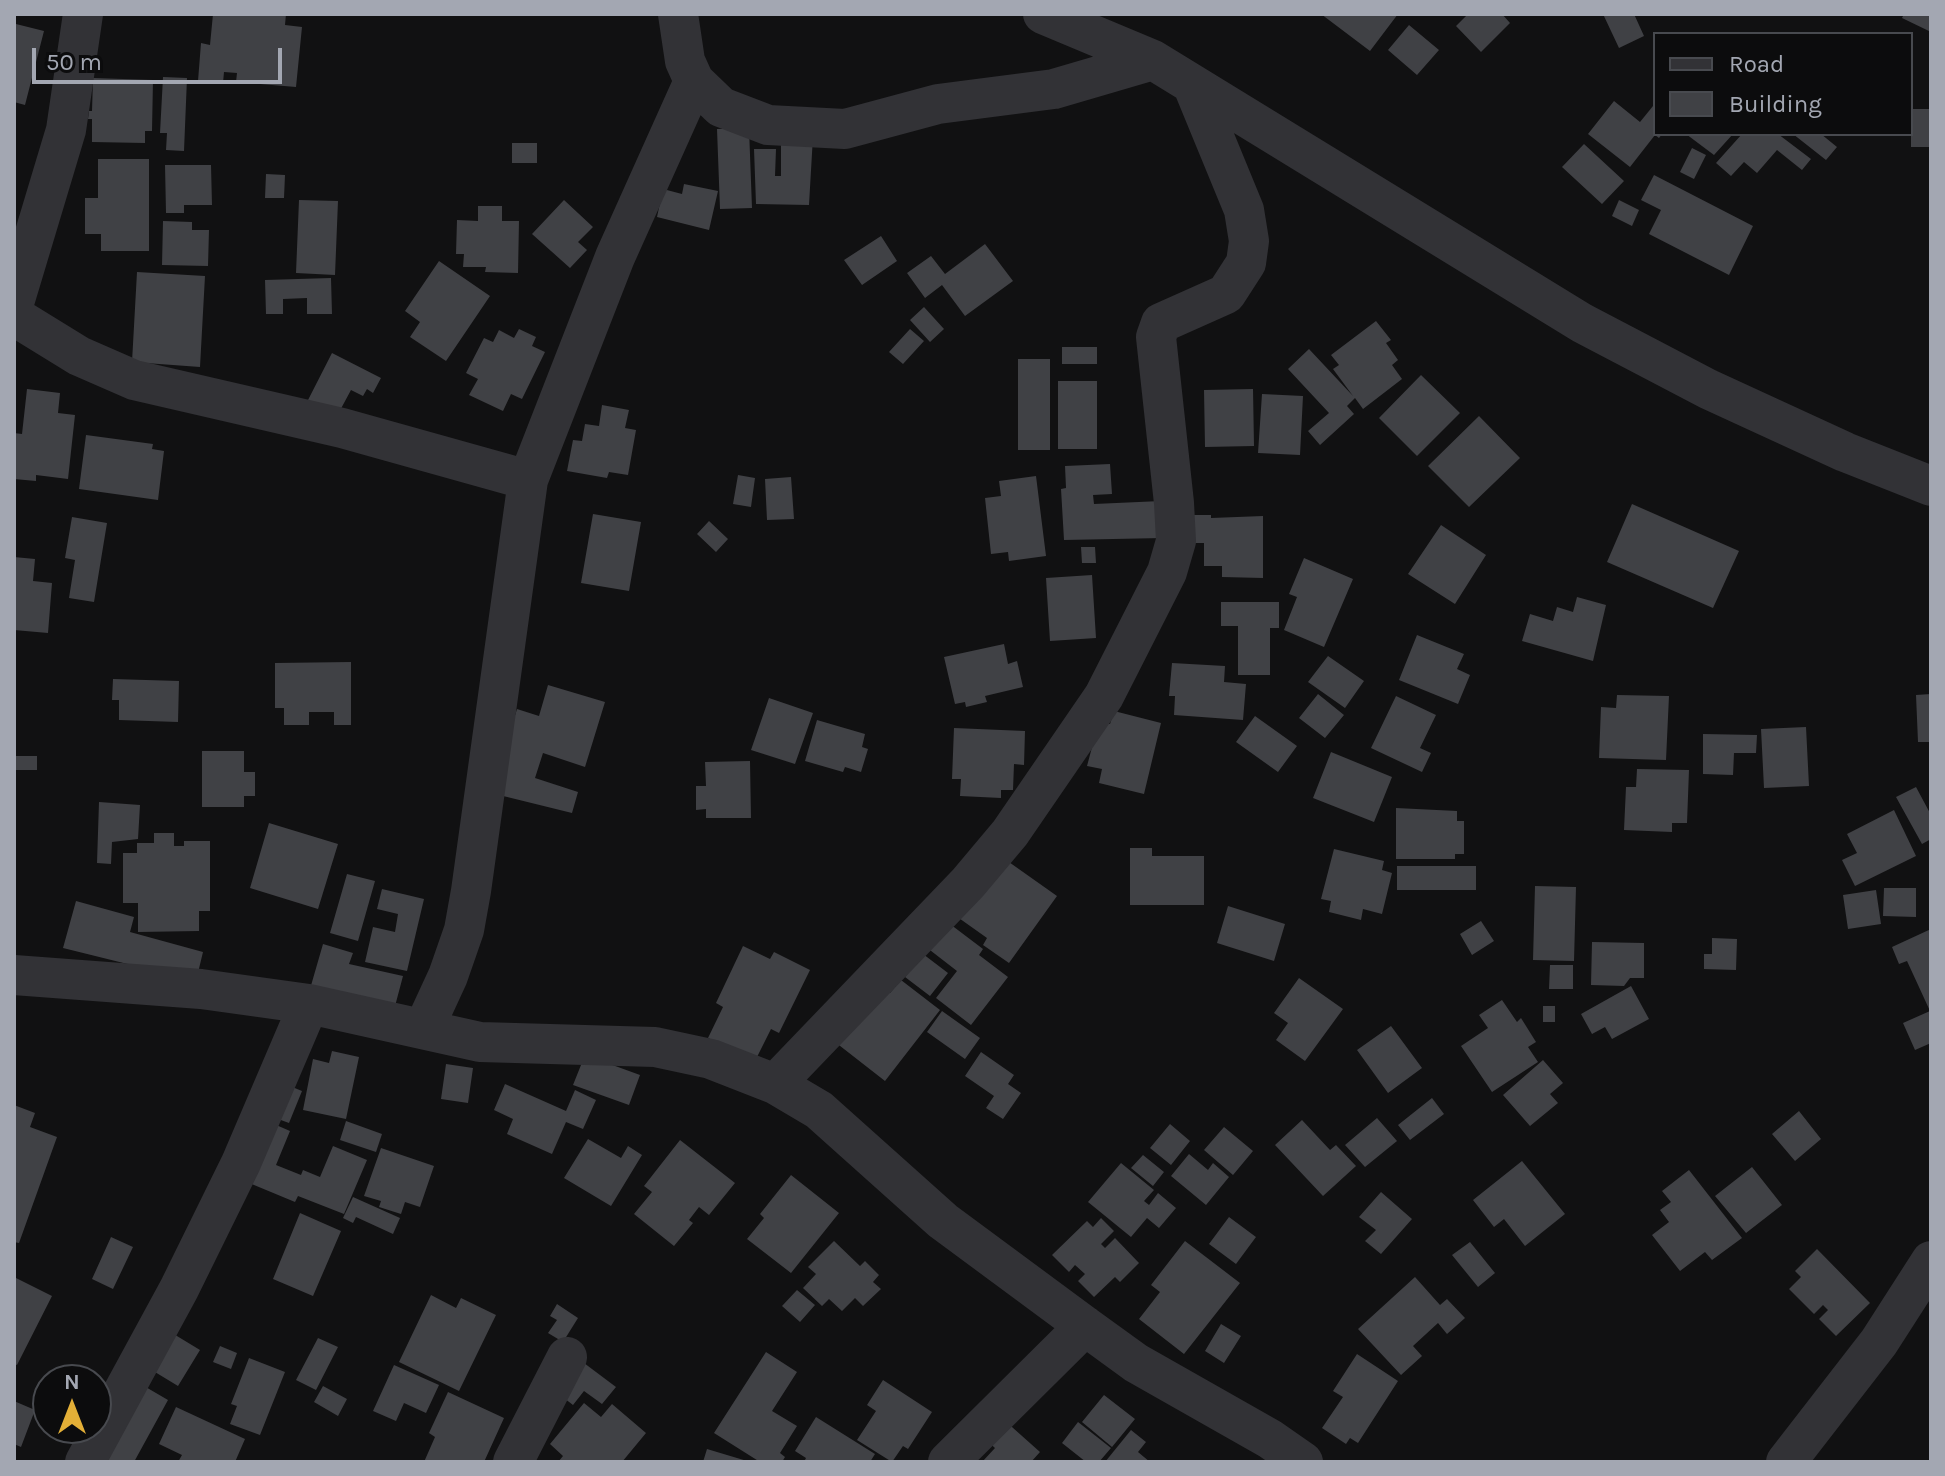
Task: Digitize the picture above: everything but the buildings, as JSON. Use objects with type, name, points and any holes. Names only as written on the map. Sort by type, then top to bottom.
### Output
[{"type":"street","points":[[14,303],[66,130],[83,14]]},
{"type":"street","points":[[678,14],[685,61],[694,81],[721,107],[768,125],[845,129],[938,104],[1054,89],[1153,60]]},
{"type":"street","points":[[1043,14],[1153,60],[1582,323],[1708,389],[1845,452],[1931,486]]},
{"type":"street","points":[[424,1028],[448,976],[464,930],[528,480],[615,257],[694,81]]},
{"type":"street","points":[[775,1084],[968,883],[1010,833],[1104,696],[1167,572],[1176,541],[1156,337],[1161,323],[1226,294],[1246,263],[1249,241],[1244,210],[1193,86]]},
{"type":"street","points":[[14,316],[79,356],[134,380],[342,428],[528,480]]},
{"type":"street","points":[[14,975],[201,989],[309,1004],[480,1042],[655,1047],[711,1059],[775,1084],[819,1110],[943,1221],[1085,1326],[1136,1363],[1270,1439],[1303,1462]]},
{"type":"street","points":[[85,1462],[179,1289],[241,1163],[309,1004]]},
{"type":"street","points":[[1786,1462],[1879,1342],[1931,1261]]},
{"type":"street","points":[[948,1462],[1085,1326]]},
{"type":"street","points":[[513,1462],[567,1357]]}]
